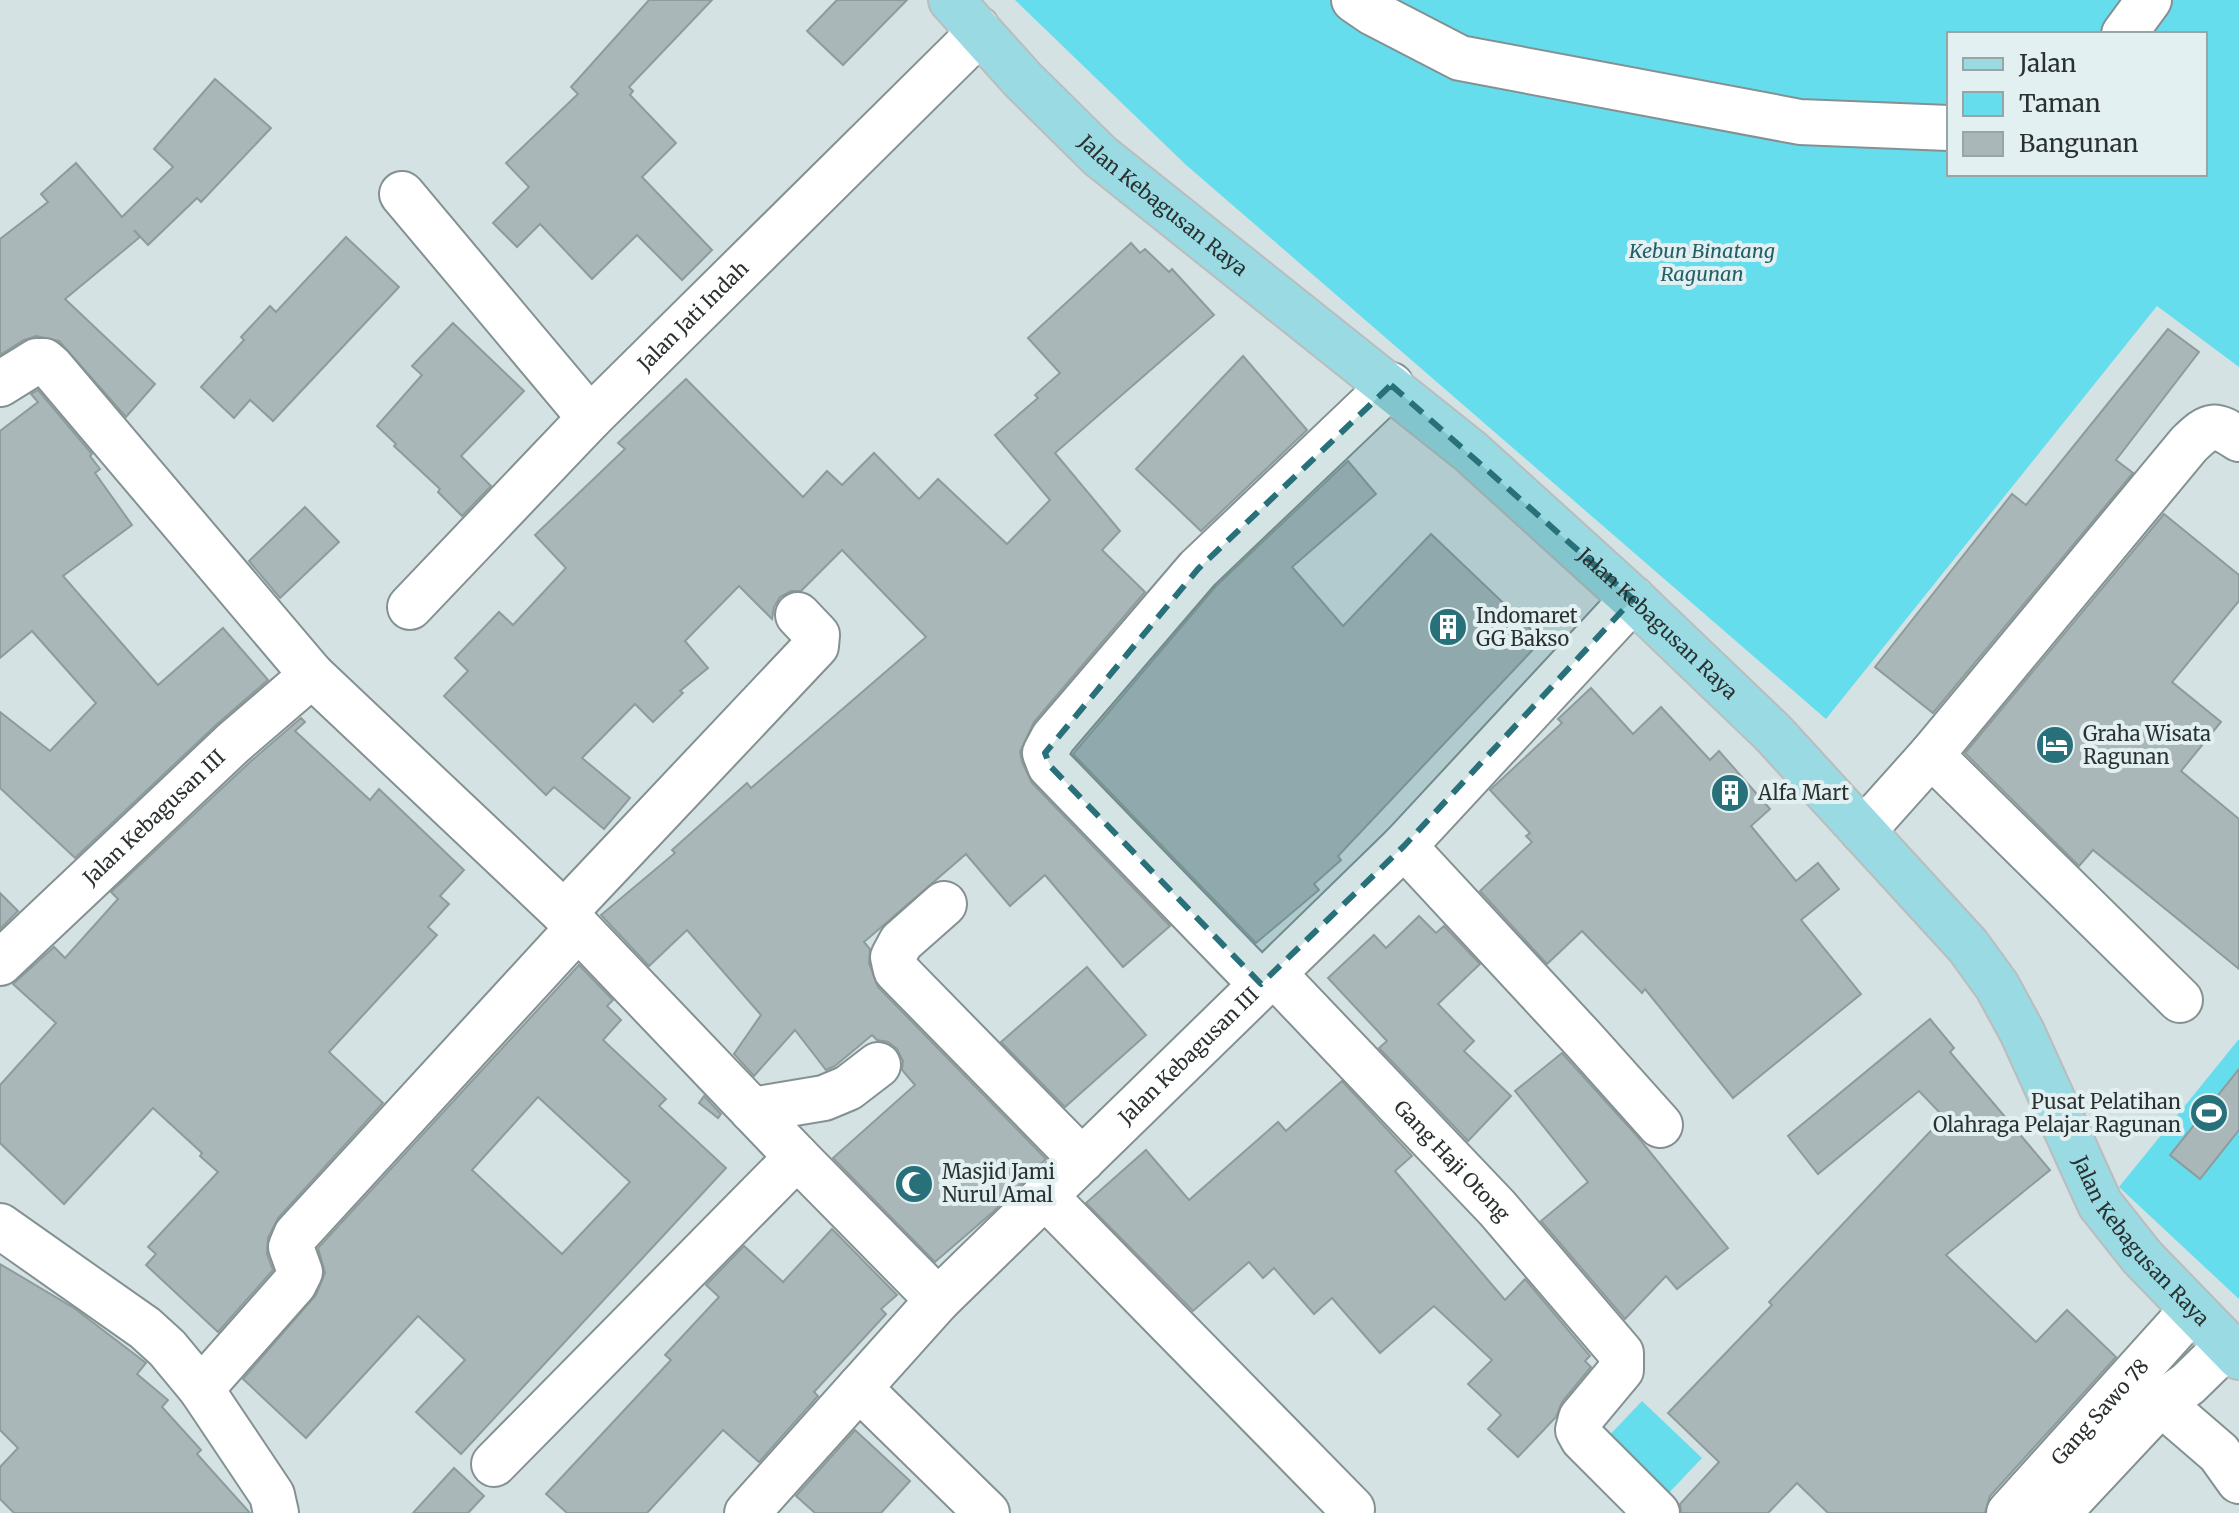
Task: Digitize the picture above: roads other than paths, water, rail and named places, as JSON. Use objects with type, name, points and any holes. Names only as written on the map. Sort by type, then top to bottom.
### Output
[{"type":"main road","name":"Jalan Kebagusan Raya","points":[[964,14],[1023,80],[1100,156],[1391,385],[1471,452],[1633,599],[1773,733],[1968,946],[1997,986],[2022,1032],[2100,1204],[2142,1257],[2233,1352]]},
{"type":"street","points":[[1354,0],[1460,58],[1800,122],[1947,128]]},
{"type":"street","points":[[2125,32],[2149,0]]},
{"type":"street","name":"Jalan Jati Indah","points":[[410,607],[590,418],[965,47],[964,14]]},
{"type":"street","points":[[402,194],[590,418]]},
{"type":"street","points":[[0,384],[37,361],[44,361],[312,675],[571,920],[938,1300]]},
{"type":"street","name":"Gang Haji Otong","points":[[1391,385],[1198,569],[1053,738],[1045,753],[1050,766],[1497,1208],[1621,1353],[1621,1370],[1581,1418],[1578,1430],[1583,1439],[1657,1513]]},
{"type":"street","points":[[1863,831],[1931,755],[2189,444],[2212,426],[2222,428],[2239,439]]},
{"type":"street","name":"Jalan Kebagusan III","points":[[747,1513],[938,1300],[1404,846],[1633,599]]},
{"type":"street","points":[[201,1389],[294,1284],[300,1272],[291,1247],[296,1235],[816,646],[817,635],[798,615]]},
{"type":"street","name":"Jalan Kebagusan III","points":[[0,963],[233,743],[312,675]]},
{"type":"street","points":[[1931,755],[2180,1000]]},
{"type":"street","points":[[1404,846],[1660,1125]]},
{"type":"street","points":[[944,904],[901,942],[893,957],[896,970],[1082,1160]]},
{"type":"street","points":[[752,1110],[824,1098],[848,1088],[878,1065]]},
{"type":"street","points":[[494,1464],[797,1157]]},
{"type":"street","points":[[1045,1196],[1352,1509]]},
{"type":"street","points":[[0,1226],[145,1328],[167,1348],[201,1389],[272,1495],[276,1513]]},
{"type":"street","name":"Gang Sawo 78","points":[[2009,1513],[2192,1310]]},
{"type":"street","points":[[2058,1513],[2161,1403],[2233,1352]]},
{"type":"street","points":[[859,1388],[987,1513]]},
{"type":"street","points":[[2161,1403],[2219,1453],[2239,1481]]},
{"type":"place","name":"Indomaret GG Bakso","points":[[1448,627]]},
{"type":"place","name":"Graha Wisata Ragunan","points":[[2055,745]]},
{"type":"place","name":"Alfa Mart","points":[[1730,793]]},
{"type":"place","name":"Pusat Pelatihan Olahraga Pelajar Ragunan","points":[[2209,1113]]},
{"type":"place","name":"Masjid Jami Nurul Amal","points":[[914,1184]]},
{"type":"park label","name":"Kebun Binatang Ragunan","points":[[1702,262]]}]
